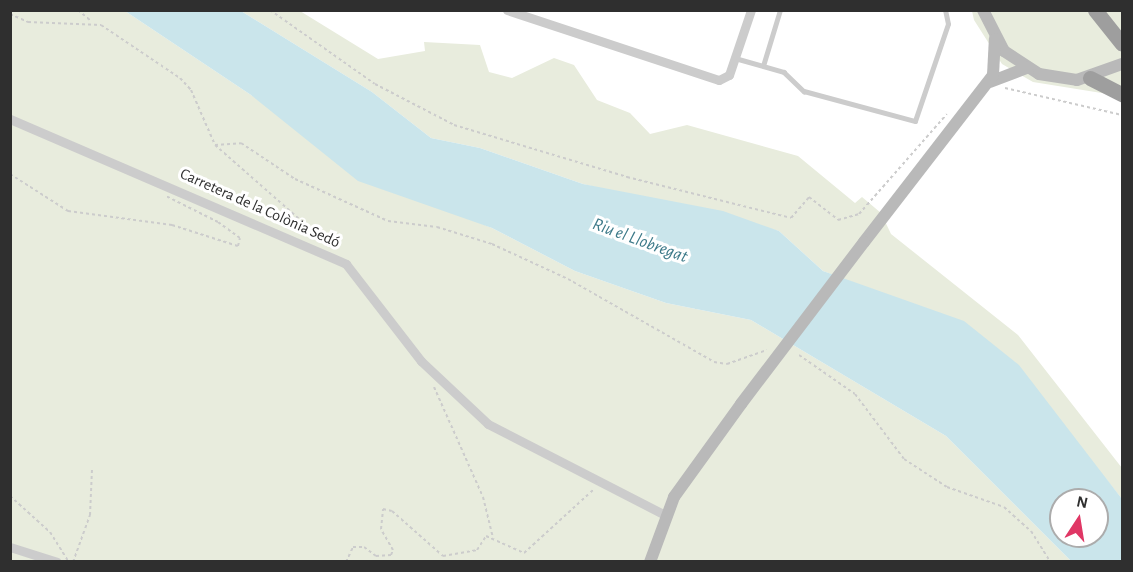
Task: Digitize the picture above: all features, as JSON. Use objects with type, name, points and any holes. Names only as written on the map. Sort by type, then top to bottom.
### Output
[{"type":"highway","points":[[1095,10],[1120,41]]},
{"type":"highway","points":[[1090,78],[1122,94]]},
{"type":"main road","points":[[650,561],[665,515],[694,465],[986,84],[996,67],[995,39],[983,10]]},
{"type":"main road","points":[[995,39],[1027,68],[1058,79],[1090,78],[1122,64]]},
{"type":"main road","points":[[986,84],[1008,72],[1027,68]]},
{"type":"street","points":[[507,10],[719,80],[729,75],[751,10]]},
{"type":"street","name":"Carretera de la Colònia Sedó","points":[[10,119],[163,182],[346,264],[402,339],[488,424],[665,515]]},
{"type":"street","points":[[10,547],[57,561]]},
{"type":"lane","points":[[763,66],[780,10]]},
{"type":"lane","points":[[735,58],[784,72],[804,91],[915,121],[948,24],[945,10]]},
{"type":"path","points":[[78,10],[91,21],[180,78],[191,90],[215,145],[346,264]]},
{"type":"path","points":[[270,10],[375,84],[454,124],[627,177],[791,218],[809,197],[838,220],[859,214],[948,113]]},
{"type":"path","points":[[10,14],[35,23],[91,21]]},
{"type":"path","points":[[986,84],[1122,115]]},
{"type":"path","points":[[215,145],[241,143],[296,179],[388,221],[437,227],[492,244],[568,279],[714,362],[727,364],[767,350]]},
{"type":"path","points":[[10,174],[68,211],[172,225],[238,246],[240,238],[218,222],[167,200],[163,182]]},
{"type":"path","points":[[799,355],[855,394],[904,459],[946,487],[1004,507],[1031,531],[1050,561]]},
{"type":"path","points":[[434,386],[483,497],[493,538]]},
{"type":"path","points":[[71,561],[90,515],[92,469]]},
{"type":"path","points":[[346,561],[353,547],[364,547],[376,556],[391,555],[393,550],[381,529],[383,509],[392,511],[443,556],[477,550],[486,536],[518,552],[528,552],[601,483]]},
{"type":"path","points":[[10,496],[50,532],[71,561]]},
{"type":"shaded area","points":[[10,11],[125,11],[251,95],[428,202],[492,228],[575,271],[666,303],[751,320],[946,436],[1049,539],[1049,548],[1058,548],[1071,561],[11,561]]},
{"type":"shaded area","points":[[241,11],[300,11],[378,59],[425,51],[424,42],[480,45],[489,72],[512,78],[554,58],[574,65],[597,100],[630,113],[650,134],[687,125],[798,156],[855,203],[862,197],[881,213],[891,234],[1018,335],[1122,468],[1122,499],[1106,479],[880,293],[823,271],[779,231],[583,184],[480,148],[431,138],[372,92]]},
{"type":"shaded area","points":[[972,11],[1122,11],[1122,101],[1114,95],[1033,82],[1002,64],[974,20]]},
{"type":"water","name":"Riu el Llobregat","points":[[125,11],[241,11],[372,92],[431,138],[480,148],[583,184],[723,211],[779,231],[823,271],[964,321],[1019,365],[1122,499],[1122,561],[1071,561],[1058,548],[1109,548],[1109,488],[1049,488],[1049,539],[946,436],[751,320],[666,303],[575,271],[492,228],[358,181],[251,95]]}]
